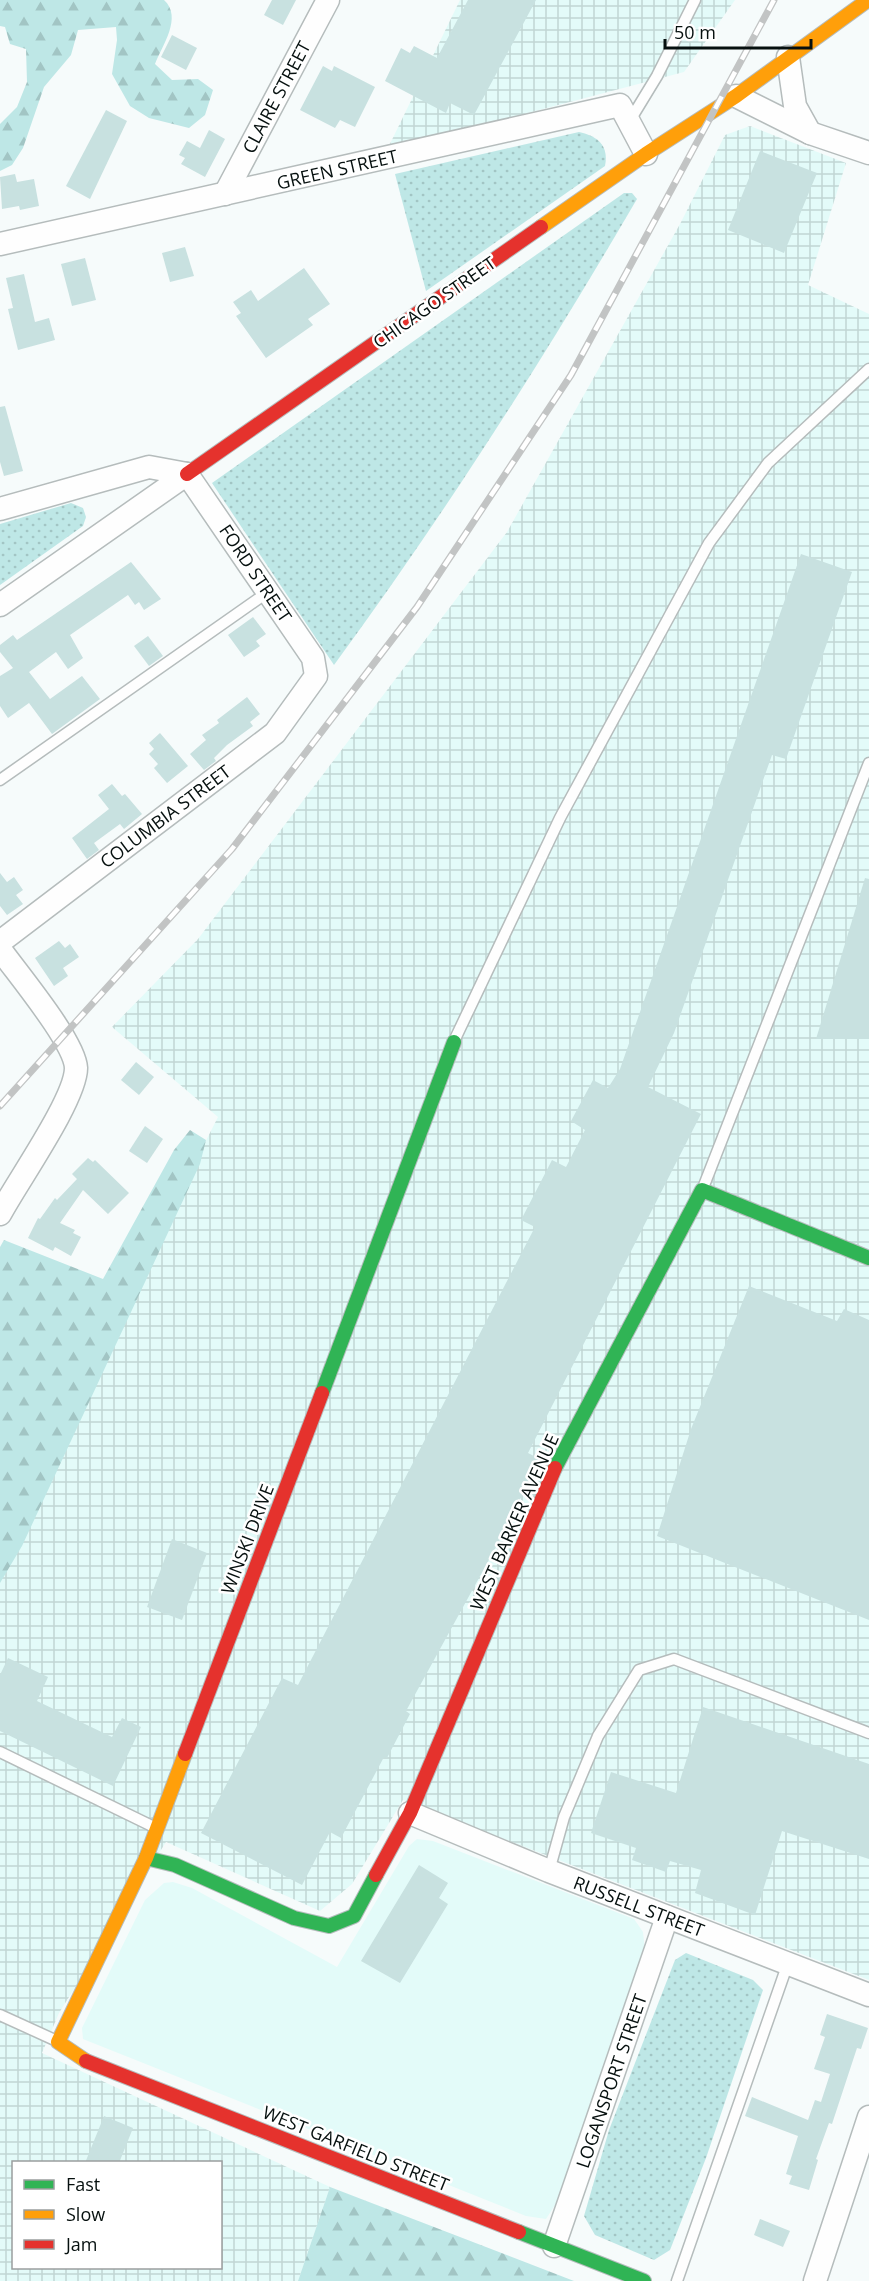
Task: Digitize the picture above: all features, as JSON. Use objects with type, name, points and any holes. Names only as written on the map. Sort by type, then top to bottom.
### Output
[{"type":"street","name":"CLAIRE STREET","points":[[225,194],[328,0]]},
{"type":"street","name":"CHICAGO STREET","points":[[0,605],[646,154],[736,96],[868,0]]},
{"type":"street","points":[[788,57],[795,106],[810,133]]},
{"type":"street","points":[[736,96],[810,133],[869,153]]},
{"type":"street","name":"GREEN STREET","points":[[0,244],[620,105],[646,154]]},
{"type":"street","points":[[0,509],[149,467],[188,474]]},
{"type":"street","name":"FORD STREET","points":[[188,474],[313,658],[316,676]]},
{"type":"street","name":"COLUMBIA STREET","points":[[0,942],[275,733],[299,704],[316,676]]},
{"type":"street","points":[[0,949],[63,1036],[76,1067],[69,1096],[0,1214]]},
{"type":"street","name":"WINSKI DRIVE","points":[[58,2042],[146,1858],[454,1042]]},
{"type":"street","points":[[702,1190],[869,1258]]},
{"type":"street","name":"WEST BARKER AVENUE","points":[[146,1858],[175,1865],[294,1918],[329,1926],[354,1916],[410,1813],[552,1474],[702,1190]]},
{"type":"street","name":"RUSSELL STREET","points":[[410,1813],[549,1871],[869,1995]]},
{"type":"street","name":"LOGANSPORT STREET","points":[[554,2246],[667,1917]]},
{"type":"street","name":"WEST GARFIELD STREET","points":[[58,2042],[83,2060],[644,2281]]},
{"type":"street","points":[[815,2281],[869,2117]]},
{"type":"lane","points":[[629,122],[657,76],[695,0]]},
{"type":"lane","points":[[454,1042],[560,818],[710,543],[768,463],[869,369]]},
{"type":"lane","points":[[0,780],[268,592]]},
{"type":"lane","points":[[702,1190],[869,763]]},
{"type":"lane","points":[[549,1871],[564,1817],[598,1736],[639,1670],[674,1659],[869,1733]]},
{"type":"lane","points":[[0,1752],[157,1828]]},
{"type":"lane","points":[[677,2281],[788,1964]]},
{"type":"lane","points":[[0,2015],[58,2042]]},
{"type":"shaded area","points":[[460,0],[735,0],[684,72],[387,150]]},
{"type":"shaded area","points":[[750,126],[846,163],[808,285],[869,314],[869,1980],[403,1800],[352,1884],[320,1911],[166,1842],[59,2013],[42,2053],[330,2187],[298,2281],[0,2281],[0,1547],[218,1117],[112,1027],[198,939],[507,532],[680,224],[725,135]]},
{"type":"shaded area","points":[[417,1839],[433,1841],[634,1919],[643,1932],[645,1951],[629,2003],[555,2205],[546,2219],[526,2216],[83,2039],[82,2028],[145,1900],[164,1883],[173,1882],[192,1888],[337,1967],[409,1846]]},
{"type":"green space","points":[[0,0],[164,0],[172,15],[171,23],[155,64],[172,80],[198,79],[213,90],[205,115],[189,128],[149,118],[130,106],[112,74],[117,40],[116,27],[78,30],[71,55],[44,87],[23,148],[12,165],[0,171],[0,124],[17,107],[27,82],[26,49],[10,44],[5,27],[0,26]]},
{"type":"green space","points":[[579,132],[592,136],[601,143],[605,153],[605,166],[426,291],[395,174]]},
{"type":"green space","points":[[624,193],[632,193],[637,199],[565,319],[492,436],[415,552],[334,665],[212,483]]},
{"type":"green space","points":[[71,503],[83,508],[86,517],[83,526],[0,585],[0,524]]},
{"type":"green space","points":[[190,1130],[206,1140],[200,1164],[22,1546],[0,1583],[0,1247],[4,1240],[103,1279],[174,1150]]},
{"type":"green space","points":[[686,1953],[753,1980],[763,1990],[706,2158],[670,2250],[654,2260],[595,2235],[584,2216],[609,2130],[675,1960]]},
{"type":"green space","points":[[330,2187],[574,2281],[298,2281]]},
{"type":"building","points":[[272,0],[296,0],[283,25],[264,15]]},
{"type":"building","points":[[468,0],[536,0],[474,115],[450,103],[446,113],[385,81],[401,48],[410,53],[414,46],[437,58]]},
{"type":"building","points":[[172,35],[197,48],[186,70],[161,57]]},
{"type":"building","points":[[323,66],[332,71],[334,66],[375,87],[355,127],[340,120],[335,128],[300,110]]},
{"type":"building","points":[[106,110],[127,121],[90,199],[66,186]]},
{"type":"building","points":[[209,130],[225,139],[205,177],[181,164],[185,158],[179,155],[187,141],[200,148]]},
{"type":"building","points":[[760,151],[817,173],[784,253],[728,230]]},
{"type":"building","points":[[15,174],[17,182],[34,179],[39,206],[20,210],[19,206],[2,209],[0,177]]},
{"type":"building","points":[[185,247],[194,276],[170,282],[162,253]]},
{"type":"building","points":[[85,258],[96,300],[72,306],[61,264]]},
{"type":"building","points":[[304,268],[330,304],[308,319],[313,325],[266,358],[236,316],[241,313],[233,302],[251,290],[258,301]]},
{"type":"building","points":[[24,274],[35,322],[49,318],[55,340],[18,350],[8,309],[13,308],[6,278]]},
{"type":"building","points":[[5,406],[23,471],[4,476],[0,462],[0,407]]},
{"type":"building","points":[[801,554],[852,572],[786,759],[772,755],[674,1033],[648,1087],[701,1114],[528,1453],[540,1459],[502,1536],[406,1711],[410,1714],[387,1758],[384,1757],[341,1838],[330,1832],[302,1885],[201,1833],[282,1678],[298,1685],[535,1227],[521,1220],[552,1160],[566,1167],[585,1130],[571,1121],[593,1080],[608,1088],[620,1069]]},
{"type":"building","points":[[131,562],[161,599],[144,610],[139,602],[135,605],[128,595],[70,635],[83,658],[68,669],[56,652],[29,672],[50,699],[82,676],[100,699],[52,734],[29,703],[8,718],[0,706],[0,676],[13,668],[0,652],[0,645],[13,635],[17,640]]},
{"type":"building","points":[[253,617],[266,634],[256,641],[260,646],[244,657],[228,635]]},
{"type":"building","points":[[148,636],[163,656],[149,666],[134,646]]},
{"type":"building","points":[[247,697],[260,714],[250,722],[253,726],[227,745],[214,758],[216,761],[204,770],[190,754],[206,740],[202,735],[219,723],[217,720]]},
{"type":"building","points":[[160,733],[188,766],[167,783],[154,768],[158,764],[149,754],[154,749],[149,743]]},
{"type":"building","points":[[112,784],[122,796],[125,794],[142,814],[124,829],[120,824],[94,843],[99,850],[87,859],[72,838],[109,809],[98,795]]},
{"type":"building","points":[[0,873],[7,882],[14,877],[23,890],[16,895],[23,904],[7,915],[0,906]]},
{"type":"building","points":[[865,878],[869,879],[869,1039],[816,1039]]},
{"type":"building","points":[[59,941],[65,948],[70,944],[79,957],[63,968],[68,976],[54,986],[35,958]]},
{"type":"building","points":[[136,1062],[154,1077],[139,1095],[121,1080]]},
{"type":"building","points":[[145,1126],[163,1139],[147,1163],[129,1151]]},
{"type":"building","points":[[88,1158],[93,1162],[95,1160],[129,1193],[108,1214],[83,1190],[60,1223],[75,1230],[73,1233],[81,1237],[71,1256],[55,1247],[53,1251],[28,1238],[38,1218],[40,1219],[55,1198],[57,1200],[77,1179],[72,1174]]},
{"type":"building","points":[[749,1286],[837,1321],[844,1309],[869,1320],[869,1620],[657,1536],[691,1429]]},
{"type":"building","points":[[172,1539],[207,1553],[182,1620],[147,1607]]},
{"type":"building","points":[[8,1658],[48,1677],[37,1701],[112,1737],[122,1718],[141,1727],[113,1786],[0,1731],[0,1675]]},
{"type":"building","points":[[703,1707],[869,1764],[869,1859],[782,1831],[755,1915],[695,1893],[701,1870],[670,1861],[666,1872],[632,1860],[636,1848],[591,1833],[611,1772],[676,1793]]},
{"type":"building","points":[[419,1865],[448,1883],[439,1898],[448,1904],[400,1983],[361,1961]]},
{"type":"building","points":[[827,2014],[868,2028],[861,2049],[857,2048],[832,2124],[829,2123],[816,2159],[818,2160],[809,2190],[789,2184],[792,2176],[786,2174],[798,2136],[745,2116],[752,2097],[808,2120],[815,2100],[821,2102],[830,2074],[814,2069],[825,2037],[820,2035]]},
{"type":"building","points":[[104,2116],[133,2128],[120,2161],[86,2161]]},
{"type":"building","points":[[760,2219],[790,2231],[783,2247],[754,2235]]},
{"type":"railway","points":[[0,1106],[232,849],[417,607],[571,375],[774,0]]},
{"type":"traffic: fast","points":[[322,1393],[454,1042]]},
{"type":"traffic: fast","points":[[555,1468],[702,1190],[869,1258]]},
{"type":"traffic: fast","points":[[146,1858],[175,1865],[294,1918],[329,1926],[354,1916],[376,1875]]},
{"type":"traffic: fast","points":[[519,2232],[644,2281]]},
{"type":"traffic: slow","points":[[541,227],[646,154],[736,96],[868,0]]},
{"type":"traffic: slow","points":[[86,2061],[58,2042],[146,1858],[185,1754]]},
{"type":"traffic: jam","points":[[187,474],[541,227]]},
{"type":"traffic: jam","points":[[185,1754],[322,1393]]},
{"type":"traffic: jam","points":[[376,1875],[410,1813],[555,1468]]},
{"type":"traffic: jam","points":[[86,2061],[519,2232]]}]
